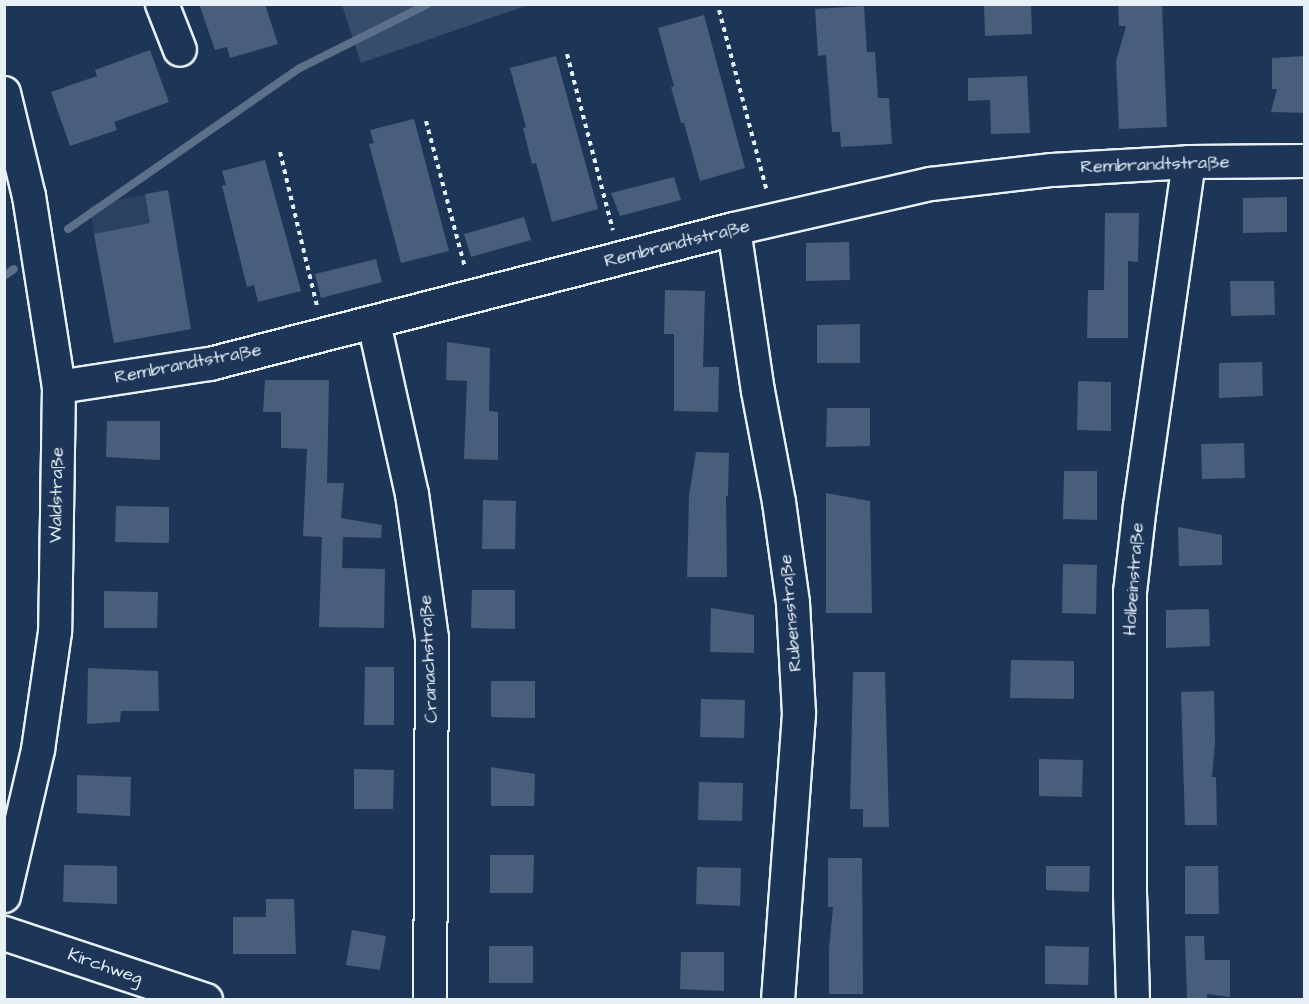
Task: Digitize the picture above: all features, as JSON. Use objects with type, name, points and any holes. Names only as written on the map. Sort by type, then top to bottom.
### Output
[{"type":"street","points":[[162,4],[180,50]]},
{"type":"street","name":"Waldstraße","points":[[4,896],[38,750],[55,632],[59,387],[29,196],[5,98]]},
{"type":"street","name":"Rembrandtstraße","points":[[59,387],[210,364],[734,229],[931,184],[980,177],[1189,162],[1305,161]]},
{"type":"street","name":"Holbeinstraße","points":[[1133,999],[1130,896],[1130,592],[1189,162]]},
{"type":"street","name":"Rubensstraße","points":[[734,229],[758,391],[779,502],[793,603],[800,714],[778,999]]},
{"type":"street","name":"Cranachstraße","points":[[374,323],[412,494],[432,638],[430,999]]},
{"type":"street","name":"Kirchweg","points":[[4,933],[205,999]]},
{"type":"path","points":[[719,10],[775,220]]},
{"type":"path","points":[[567,54],[621,258]]},
{"type":"path","points":[[426,121],[472,297]]},
{"type":"path","points":[[280,152],[325,335]]},
{"type":"shaded area","points":[[342,4],[528,5],[361,63]]},
{"type":"shaded area","points":[[168,190],[191,329],[114,343],[89,206]]},
{"type":"building","points":[[199,4],[265,4],[278,44],[230,58],[227,47],[215,50]]},
{"type":"building","points":[[984,4],[1031,4],[1032,34],[985,36]]},
{"type":"building","points":[[1118,4],[1162,4],[1167,127],[1119,129],[1116,61],[1126,26],[1119,26]]},
{"type":"building","points":[[864,6],[867,52],[875,52],[878,98],[889,98],[892,144],[841,147],[840,132],[832,132],[826,55],[818,56],[815,9]]},
{"type":"building","points":[[704,15],[745,168],[700,181],[684,123],[681,123],[671,87],[674,86],[658,28]]},
{"type":"building","points":[[150,50],[169,102],[114,122],[117,130],[70,146],[51,92],[97,76],[95,70]]},
{"type":"building","points":[[556,56],[598,209],[552,222],[536,163],[532,164],[523,128],[526,127],[510,68]]},
{"type":"building","points":[[1305,56],[1305,113],[1271,112],[1277,89],[1272,89],[1272,58]]},
{"type":"building","points":[[1027,76],[1030,133],[991,134],[990,100],[968,101],[968,78]]},
{"type":"building","points":[[414,119],[449,251],[401,263],[369,144],[374,143],[370,130]]},
{"type":"building","points":[[265,160],[301,291],[258,302],[254,285],[247,287],[222,186],[226,185],[222,171]]},
{"type":"building","points":[[674,177],[681,200],[620,216],[611,193]]},
{"type":"building","points":[[168,190],[191,329],[114,343],[94,234],[150,223],[145,194]]},
{"type":"building","points":[[1287,197],[1287,232],[1243,233],[1243,198]]},
{"type":"building","points":[[1105,213],[1139,213],[1138,262],[1128,261],[1128,338],[1087,338],[1088,290],[1104,290]]},
{"type":"building","points":[[524,217],[531,240],[471,257],[464,234]]},
{"type":"building","points":[[849,242],[850,280],[806,281],[806,243]]},
{"type":"building","points":[[376,259],[382,282],[321,298],[315,274]]},
{"type":"building","points":[[1230,281],[1274,281],[1275,315],[1231,316]]},
{"type":"building","points":[[665,290],[705,291],[703,367],[719,367],[718,412],[674,411],[674,334],[664,334]]},
{"type":"building","points":[[860,324],[860,363],[817,363],[817,325]]},
{"type":"building","points":[[447,342],[490,348],[489,411],[498,412],[498,460],[464,459],[467,381],[446,380]]},
{"type":"building","points":[[1262,362],[1263,396],[1219,398],[1219,363]]},
{"type":"building","points":[[265,380],[329,380],[327,483],[344,483],[341,518],[382,525],[381,538],[343,537],[342,568],[385,569],[384,628],[319,627],[322,537],[303,536],[307,449],[281,448],[281,412],[263,412]]},
{"type":"building","points":[[1078,381],[1111,382],[1111,431],[1077,430]]},
{"type":"building","points":[[827,408],[870,408],[870,446],[826,447]]},
{"type":"building","points":[[107,421],[160,421],[160,460],[106,457]]},
{"type":"building","points":[[1244,443],[1245,478],[1202,479],[1201,444]]},
{"type":"building","points":[[696,452],[729,453],[728,496],[726,496],[727,577],[687,577],[689,496]]},
{"type":"building","points":[[1064,471],[1097,471],[1097,520],[1063,519]]},
{"type":"building","points":[[826,493],[870,501],[872,613],[826,613]]},
{"type":"building","points":[[483,500],[516,501],[515,549],[482,549]]},
{"type":"building","points":[[116,506],[169,507],[169,543],[115,542]]},
{"type":"building","points":[[1178,527],[1222,535],[1222,565],[1179,566]]},
{"type":"building","points":[[1063,564],[1097,565],[1096,614],[1062,613]]},
{"type":"building","points":[[472,590],[515,590],[515,629],[471,628]]},
{"type":"building","points":[[104,591],[158,592],[157,628],[104,628]]},
{"type":"building","points":[[711,608],[754,615],[754,653],[710,652]]},
{"type":"building","points":[[1209,609],[1210,646],[1166,648],[1166,610]]},
{"type":"building","points":[[1011,660],[1074,661],[1074,699],[1010,698]]},
{"type":"building","points":[[365,667],[394,667],[394,725],[364,725]]},
{"type":"building","points":[[88,668],[158,671],[159,711],[121,711],[120,722],[87,724]]},
{"type":"building","points":[[853,672],[885,672],[889,827],[863,827],[863,809],[850,809]]},
{"type":"building","points":[[491,681],[535,681],[535,718],[491,717]]},
{"type":"building","points":[[1214,691],[1215,743],[1212,777],[1216,777],[1217,825],[1185,825],[1181,692]]},
{"type":"building","points":[[701,699],[745,700],[744,738],[700,737]]},
{"type":"building","points":[[1039,759],[1083,760],[1082,797],[1039,796]]},
{"type":"building","points":[[491,767],[535,774],[534,806],[491,806]]},
{"type":"building","points":[[354,769],[394,770],[393,809],[354,809]]},
{"type":"building","points":[[77,775],[131,777],[130,816],[77,813]]},
{"type":"building","points":[[699,782],[743,783],[742,821],[698,820]]},
{"type":"building","points":[[490,855],[534,855],[533,893],[490,893]]},
{"type":"building","points":[[828,858],[862,858],[863,994],[829,994],[829,949],[833,907],[828,907]]},
{"type":"building","points":[[64,865],[117,866],[117,904],[63,902]]},
{"type":"building","points":[[1046,866],[1090,866],[1089,892],[1046,890]]},
{"type":"building","points":[[1185,866],[1218,866],[1219,914],[1185,914]]},
{"type":"building","points":[[697,867],[741,868],[740,906],[696,904]]},
{"type":"building","points":[[266,899],[294,899],[296,954],[233,954],[233,917],[266,917]]},
{"type":"building","points":[[352,930],[386,936],[380,970],[346,965]]},
{"type":"building","points":[[1185,936],[1204,936],[1205,960],[1230,960],[1230,997],[1207,994],[1207,998],[1187,998]]},
{"type":"building","points":[[489,946],[533,946],[533,983],[489,983]]},
{"type":"building","points":[[1045,946],[1089,947],[1088,985],[1045,984]]},
{"type":"building","points":[[681,952],[724,952],[724,991],[680,989]]},
{"type":"waterway","points":[[68,229],[298,69],[428,4]]},
{"type":"waterway","points":[[4,276],[14,269]]}]
